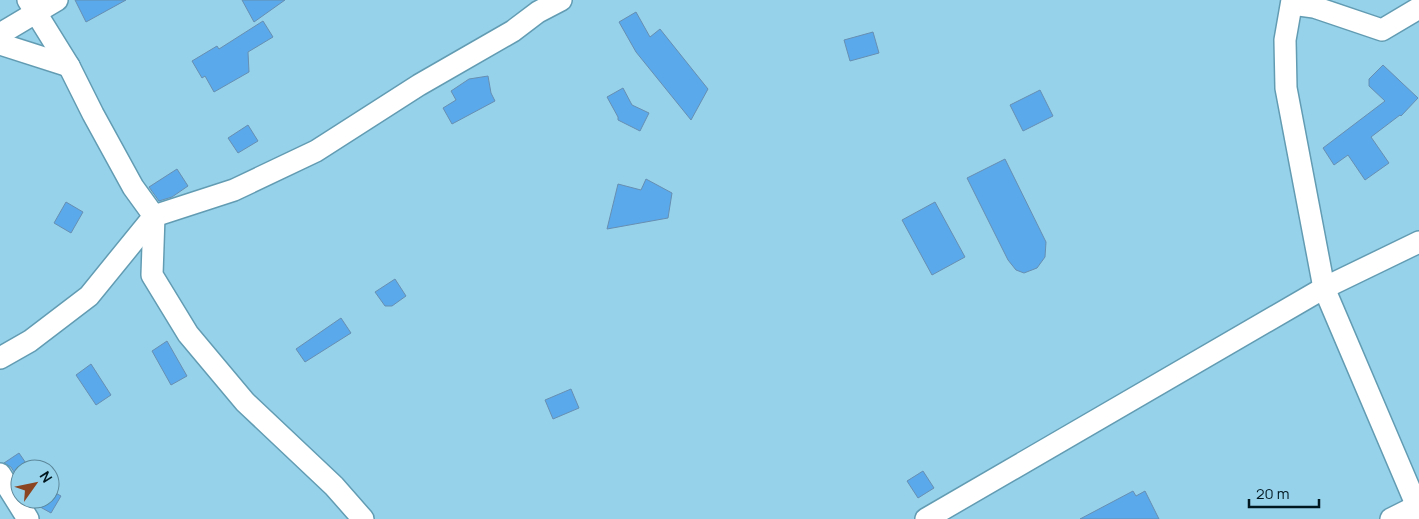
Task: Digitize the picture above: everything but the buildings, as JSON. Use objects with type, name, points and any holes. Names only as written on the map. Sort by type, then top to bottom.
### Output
[{"type":"street","points":[[0,34],[32,6],[57,0]]},
{"type":"street","points":[[0,358],[30,341],[89,296],[154,216],[234,190],[316,151],[419,85],[513,31],[531,6],[561,0]]},
{"type":"street","points":[[1391,519],[1418,508],[1324,288],[1286,88],[1285,40],[1292,2],[1314,7],[1382,30],[1419,8]]},
{"type":"street","points":[[32,6],[69,66],[133,186],[154,216],[152,275],[188,334],[245,402],[334,486],[363,519]]},
{"type":"street","points":[[0,44],[69,66]]},
{"type":"street","points":[[926,519],[1324,288],[1419,242]]},
{"type":"street","points":[[0,474],[28,519]]}]
